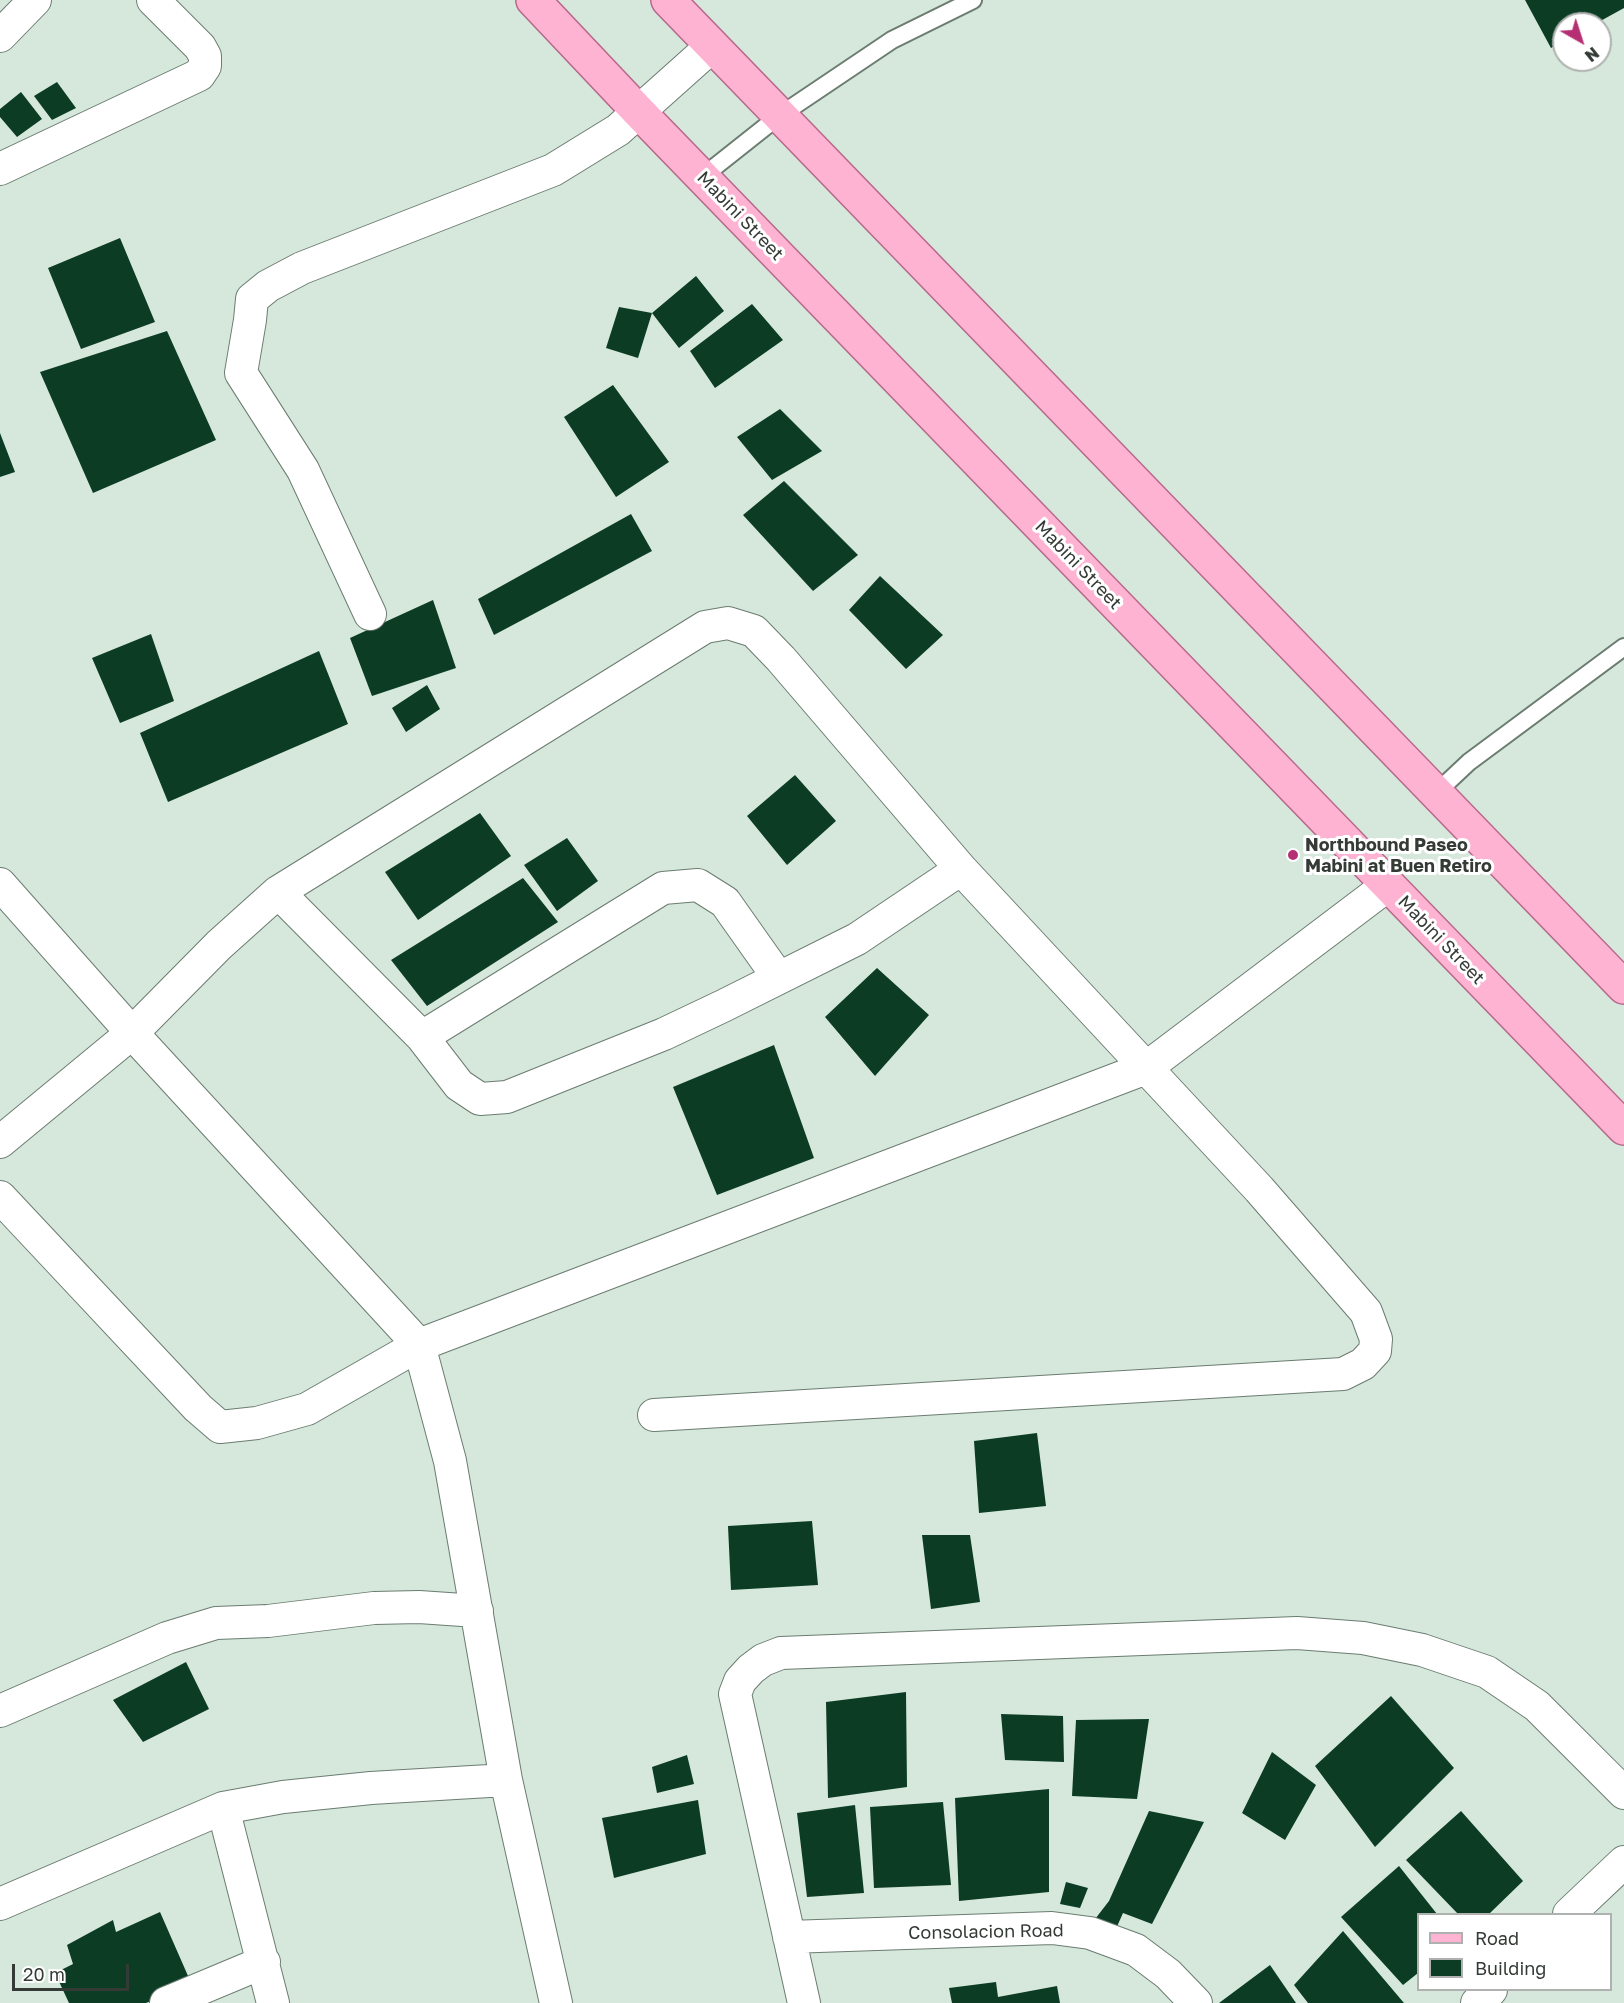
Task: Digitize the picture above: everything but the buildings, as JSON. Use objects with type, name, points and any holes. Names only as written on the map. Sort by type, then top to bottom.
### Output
[{"type":"main road","name":"Mabini Street","points":[[533,0],[1624,1128]]},
{"type":"main road","points":[[668,0],[1624,987]]},
{"type":"street","points":[[0,36],[35,0]]},
{"type":"street","points":[[0,169],[199,75],[205,66],[205,56],[200,47],[153,0]]},
{"type":"street","points":[[370,614],[303,470],[241,373],[252,299],[268,286],[302,268],[553,170],[618,130],[712,46]]},
{"type":"street","points":[[0,1142],[132,1033],[219,945],[278,892],[705,627],[728,622],[754,631],[781,659],[961,869],[1259,1189],[1366,1312],[1376,1339],[1375,1351],[1363,1364],[1343,1374],[654,1415]]},
{"type":"street","points":[[278,892],[422,1037],[459,1085],[480,1099],[507,1097],[664,1034],[857,939],[961,869]]},
{"type":"street","points":[[0,884],[132,1033],[419,1345],[450,1461],[506,1780],[556,2003]]},
{"type":"street","points":[[422,1037],[663,888],[698,885],[725,902],[778,977]]},
{"type":"street","points":[[0,1197],[198,1408],[220,1427],[257,1423],[307,1408],[419,1345],[1146,1068],[1388,885]]},
{"type":"street","points":[[0,1712],[167,1638],[216,1623],[268,1621],[374,1608],[419,1607],[477,1611]]},
{"type":"street","points":[[804,2003],[735,1694],[740,1681],[751,1669],[763,1660],[781,1653],[1297,1633],[1363,1638],[1422,1650],[1487,1672],[1536,1706],[1624,1793]]},
{"type":"street","points":[[0,1904],[224,1808],[283,1797],[371,1788],[506,1780]]},
{"type":"street","points":[[224,1808],[273,2003]]},
{"type":"street","points":[[1570,1913],[1624,1863]]},
{"type":"street","name":"Consolacion Road","points":[[789,1937],[1052,1928],[1090,1933],[1136,1950],[1168,1974],[1196,2003]]},
{"type":"street","points":[[166,2003],[264,1962]]},
{"type":"street","points":[[1477,2003],[1489,1991]]},
{"type":"lane","points":[[702,177],[779,116],[892,40],[973,0]]},
{"type":"lane","points":[[1436,793],[1469,762],[1624,647]]},
{"type":"place","name":"Northbound Paseo Mabini at Buen Retiro","points":[[1293,855]]}]
